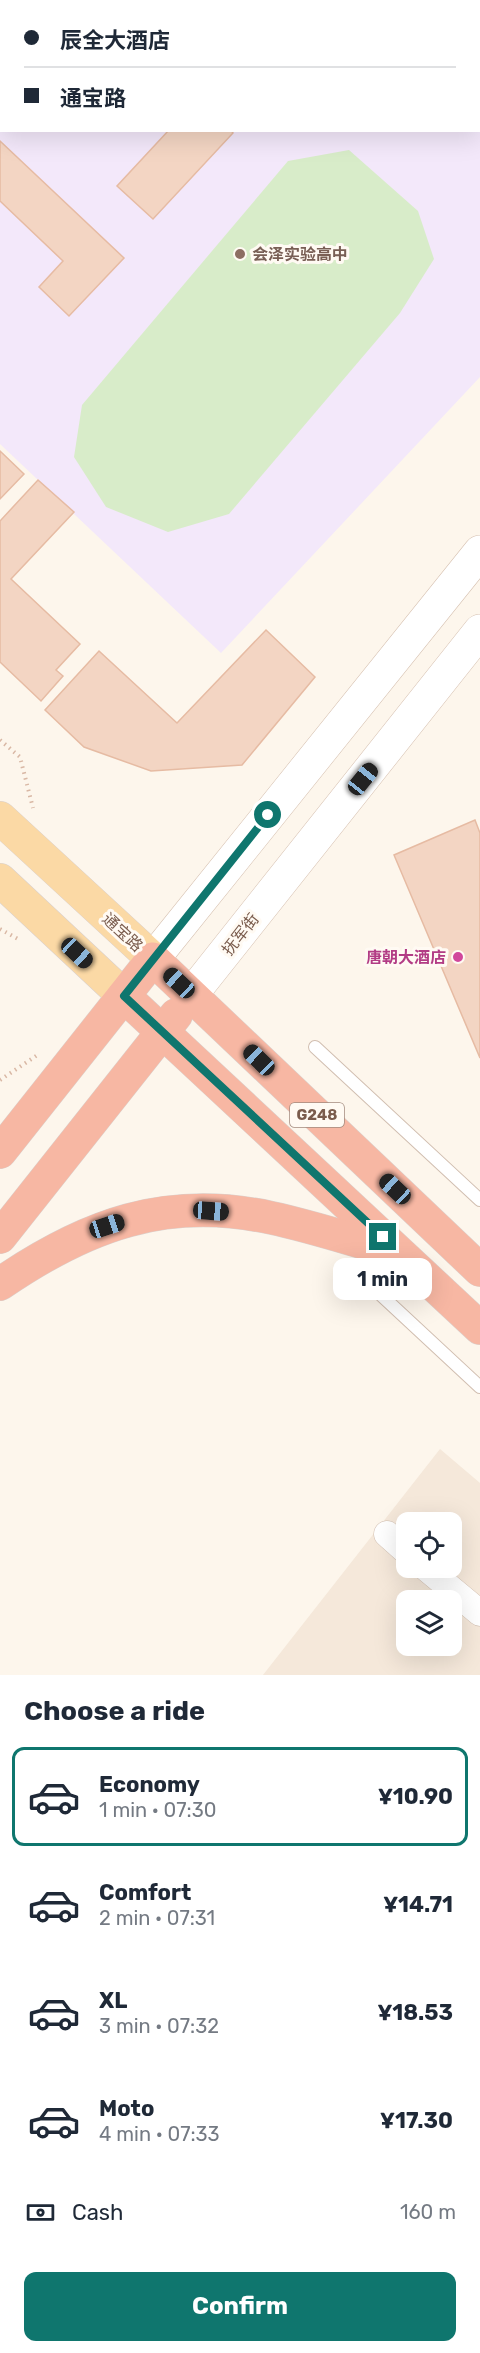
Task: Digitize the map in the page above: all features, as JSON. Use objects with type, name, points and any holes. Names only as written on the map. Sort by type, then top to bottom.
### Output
[{"type":"highway","name":"通宝路","points":[[153,959],[480,1270]]},
{"type":"highway","points":[[0,1152],[153,959]]},
{"type":"highway","name":"抚军街","points":[[0,1237],[191,995]]},
{"type":"highway","name":"G248","points":[[124,996],[480,1328]]},
{"type":"highway","points":[[0,1284],[40,1257],[93,1231],[131,1220],[180,1212],[221,1212],[272,1218],[400,1253]]},
{"type":"main road","points":[[153,959],[480,552]]},
{"type":"main road","name":"抚军街","points":[[191,995],[480,631]]},
{"type":"main road","name":"通宝路","points":[[0,818],[153,959]]},
{"type":"main road","points":[[0,880],[124,996]]},
{"type":"street","points":[[387,1534],[396,1542]]},
{"type":"street","points":[[438,1578],[480,1613]]},
{"type":"lane","points":[[315,1047],[480,1200]]},
{"type":"lane","points":[[352,1268],[480,1387]]},
{"type":"path","points":[[0,740],[20,757],[34,815]]},
{"type":"shaded area","name":"会泽实验高中","points":[[0,132],[480,132],[480,377],[221,653],[0,444]]},
{"type":"shaded area","points":[[440,1449],[480,1483],[480,1675],[263,1675]]},
{"type":"green space","points":[[349,150],[418,211],[434,259],[400,313],[229,514],[168,532],[106,507],[74,457],[82,405],[288,161]]},
{"type":"building","points":[[167,132],[233,133],[153,219],[117,186]]},
{"type":"building","points":[[0,141],[124,258],[69,316],[39,287],[63,261],[0,201]]},
{"type":"building","points":[[0,451],[24,474],[0,499]]},
{"type":"building","points":[[38,480],[74,512],[11,579],[80,644],[56,670],[63,676],[41,701],[0,662],[0,521]]},
{"type":"building","points":[[266,630],[315,677],[242,765],[151,771],[84,747],[45,710],[99,651],[177,723]]},
{"type":"building","name":"唐朝大酒店","points":[[475,820],[480,833],[480,1058],[394,855]]},
{"type":"place","name":"会泽实验高中","points":[[240,254]]},
{"type":"place","name":"唐朝大酒店","points":[[458,957]]},
{"type":"route","points":[[268,815],[124,996],[383,1237]]}]
